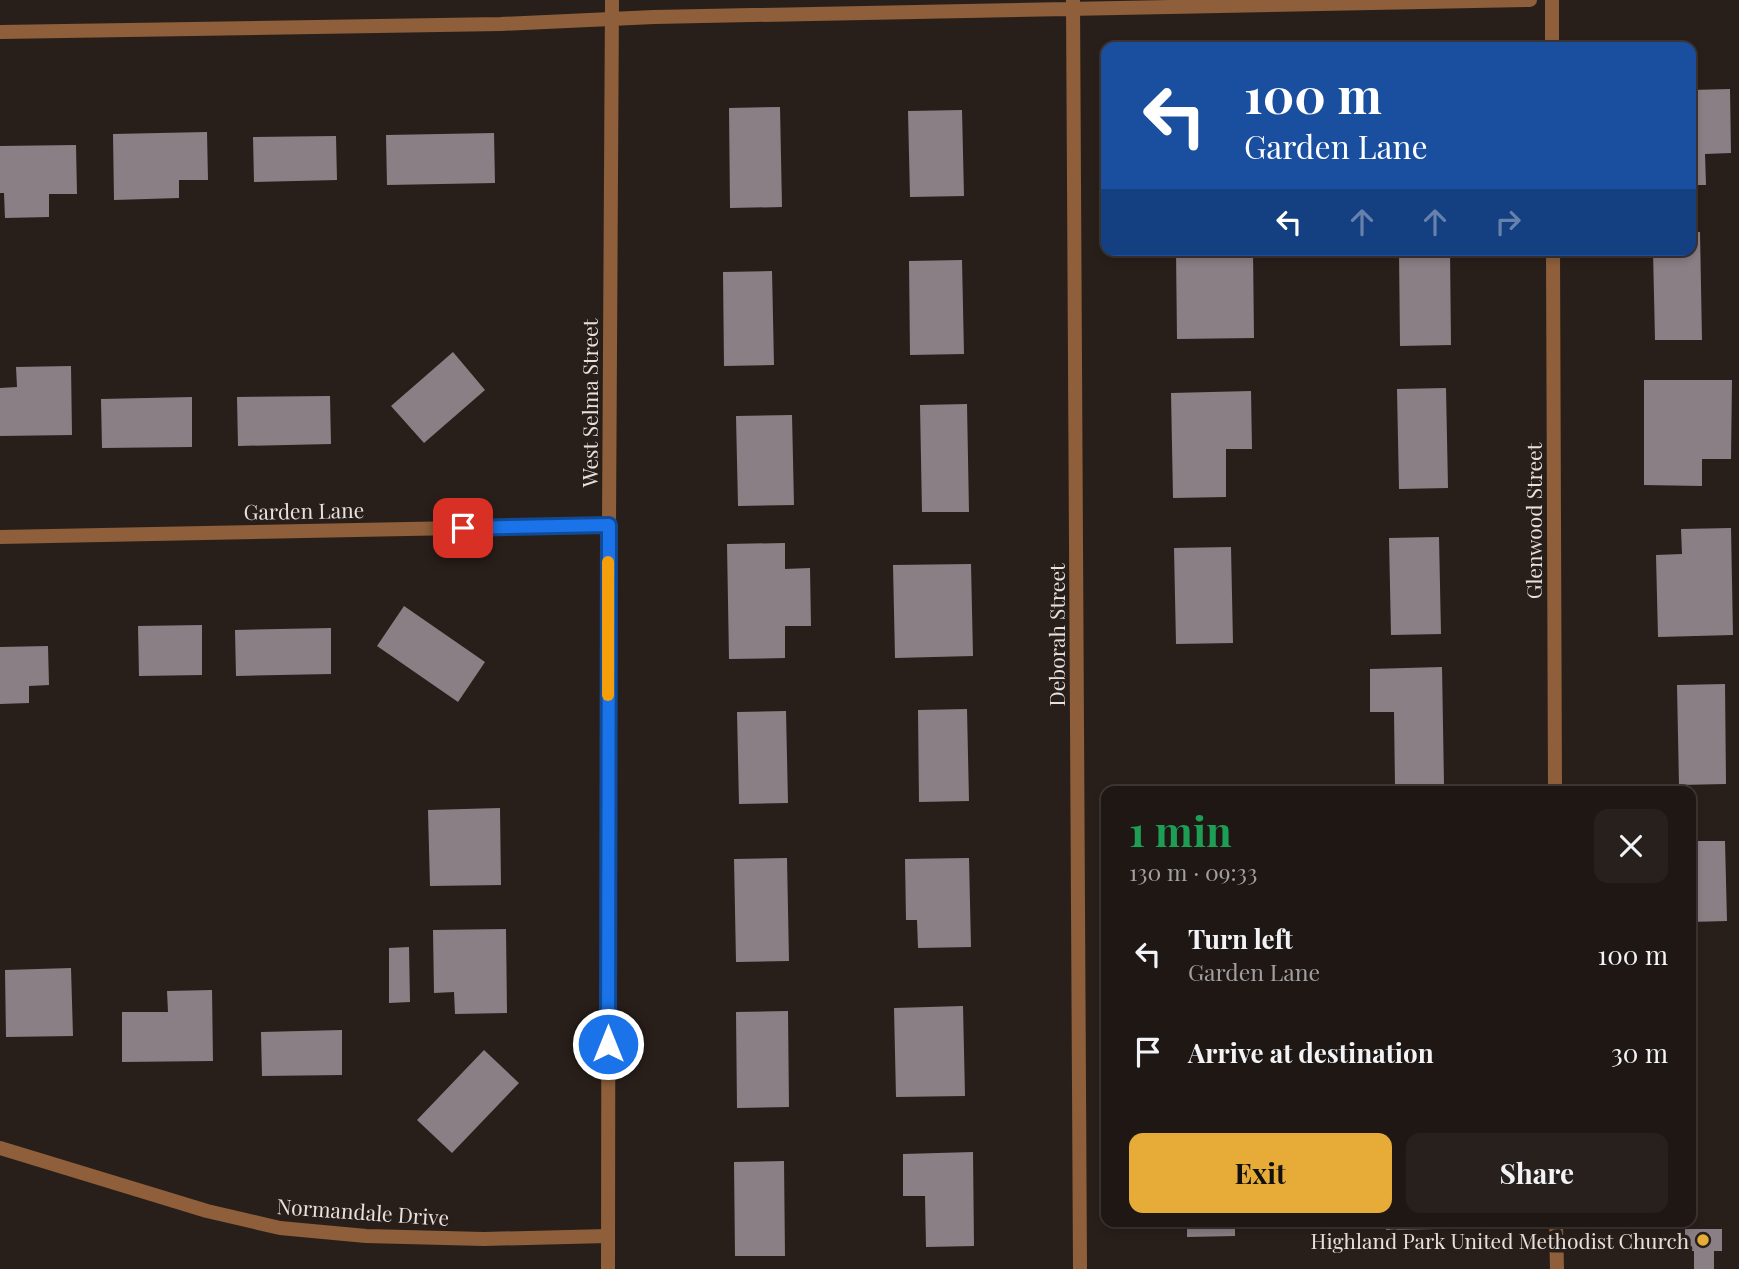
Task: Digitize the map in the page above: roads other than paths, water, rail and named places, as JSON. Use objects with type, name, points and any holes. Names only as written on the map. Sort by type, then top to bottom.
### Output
[{"type":"street","name":"West Selma Street","points":[[608,1269],[612,0]]},
{"type":"street","points":[[0,32],[501,24],[612,18],[1073,4],[1530,0]]},
{"type":"street","points":[[1552,0],[1552,42]]},
{"type":"street","name":"Deborah Street","points":[[1073,4],[1080,1269]]},
{"type":"street","name":"Glenwood Street","points":[[1553,256],[1555,786]]},
{"type":"street","name":"Garden Lane","points":[[0,537],[609,525]]},
{"type":"street","name":"Normandale Drive","points":[[0,1148],[207,1211],[280,1228],[366,1236],[484,1239],[608,1236]]},
{"type":"street","points":[[1556,1227],[1557,1269]]},
{"type":"place","name":"Highland Park United Methodist Church","points":[[1703,1240]]}]
